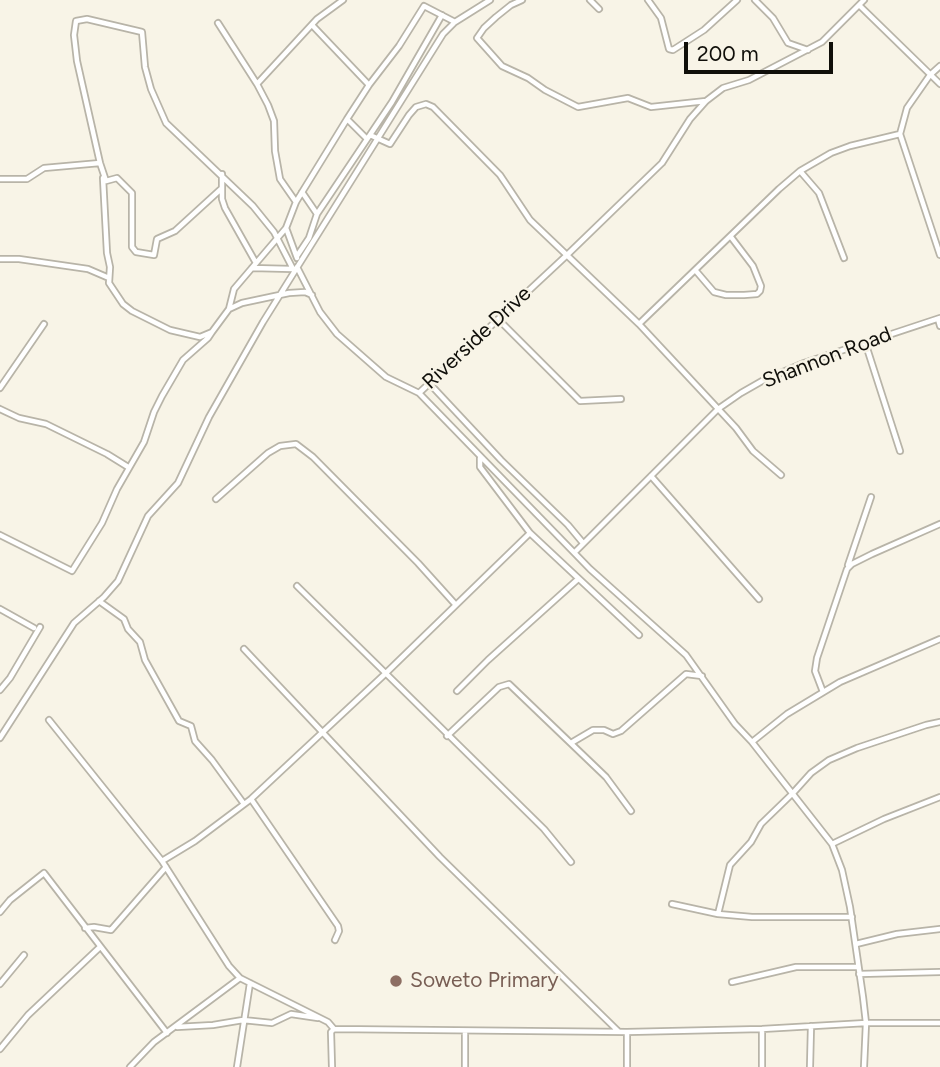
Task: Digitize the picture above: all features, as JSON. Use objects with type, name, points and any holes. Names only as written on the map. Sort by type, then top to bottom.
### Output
[{"type":"street","points":[[257,85],[312,25],[343,0]]},
{"type":"street","points":[[0,738],[74,623],[118,581],[148,516],[178,483],[209,416],[295,268],[443,34],[455,22],[490,0]]},
{"type":"street","points":[[522,0],[511,5],[484,27],[477,38],[502,66],[571,104],[585,107],[628,98],[651,107],[706,101]]},
{"type":"street","points":[[590,0],[599,9]]},
{"type":"street","points":[[648,0],[661,18],[669,49],[673,50],[704,30],[737,0]]},
{"type":"street","points":[[755,0],[773,18],[788,43],[808,50]]},
{"type":"street","name":"Riverside Drive","points":[[864,0],[837,28],[808,50],[749,80],[723,88],[706,101],[690,119],[662,163],[419,393],[626,603],[686,655],[735,724],[832,844],[842,870],[856,944],[866,1023],[864,1067]]},
{"type":"street","points":[[859,5],[940,84]]},
{"type":"street","points":[[0,535],[72,571],[102,523],[128,467],[138,454],[154,412],[183,360],[208,338],[229,309],[234,289],[286,228],[296,202],[347,119],[424,6],[455,22]]},
{"type":"street","points":[[295,268],[297,256],[309,238],[317,214],[396,95],[442,15]]},
{"type":"street","points":[[221,190],[175,231],[158,239],[154,255],[136,252],[132,247],[132,193],[117,178],[106,181],[101,165],[77,61],[75,22],[79,19],[98,21],[142,32],[145,67],[163,117],[175,133],[222,173],[260,213],[312,295],[326,323],[369,365],[386,377],[419,393]]},
{"type":"street","points":[[218,23],[257,85],[274,121],[280,179],[296,202]]},
{"type":"street","points":[[312,25],[369,85]]},
{"type":"street","points":[[940,66],[930,75],[907,108],[900,135],[940,255]]},
{"type":"street","points":[[347,119],[368,137],[391,143],[416,107],[426,104],[433,107],[500,175],[530,220],[639,324],[753,451],[781,475]]},
{"type":"street","points":[[639,324],[800,171],[831,153],[900,135]]},
{"type":"street","points":[[0,180],[27,179],[44,168],[101,165]]},
{"type":"street","points":[[101,165],[110,286],[123,304],[152,322],[194,337],[212,332]]},
{"type":"street","points":[[800,171],[819,193],[844,258]]},
{"type":"street","points":[[222,173],[221,190],[226,211],[256,262]]},
{"type":"street","points":[[302,192],[317,214]]},
{"type":"street","points":[[286,228],[297,256]]},
{"type":"street","points":[[696,270],[714,292],[744,295],[761,291],[752,266],[731,237]]},
{"type":"street","points":[[0,260],[19,259],[88,269],[109,278]]},
{"type":"street","points":[[251,268],[295,268]]},
{"type":"street","points":[[229,309],[242,303],[279,295],[300,292],[312,295]]},
{"type":"street","points":[[498,319],[580,401],[621,399]]},
{"type":"street","points":[[939,319],[940,326]]},
{"type":"street","name":"Shannon Road","points":[[575,552],[718,409],[762,380],[804,363],[939,319]]},
{"type":"street","points":[[0,388],[44,324]]},
{"type":"street","points":[[865,342],[900,451]]},
{"type":"street","points":[[428,383],[583,543]]},
{"type":"street","points":[[0,409],[19,418],[46,424],[128,467]]},
{"type":"street","points":[[216,499],[268,453],[280,446],[296,444],[313,457],[455,604]]},
{"type":"street","points":[[480,457],[480,467],[530,533],[639,635]]},
{"type":"street","points":[[651,476],[759,599]]},
{"type":"street","points":[[823,692],[815,671],[817,657],[871,497]]},
{"type":"street","points":[[847,569],[859,560],[940,524]]},
{"type":"street","points":[[162,861],[195,841],[251,799],[530,533]]},
{"type":"street","points":[[854,549],[859,560]]},
{"type":"street","points":[[457,691],[578,580]]},
{"type":"street","points":[[297,586],[544,829],[572,862]]},
{"type":"street","points":[[99,601],[121,615],[131,634],[141,642],[145,660],[179,721],[191,726],[195,741],[244,804]]},
{"type":"street","points":[[0,609],[34,628]]},
{"type":"street","points":[[0,690],[40,627]]},
{"type":"street","points":[[752,742],[787,714],[853,675],[940,639]]},
{"type":"street","points":[[244,649],[320,733],[440,857],[618,1031]]},
{"type":"street","points":[[571,743],[593,730],[613,734],[621,731],[686,674],[702,676]]},
{"type":"street","points":[[447,736],[499,687],[509,684],[531,702],[606,777],[631,811]]},
{"type":"street","points":[[49,720],[162,861],[202,921],[223,960],[240,978],[322,1018],[334,1029],[627,1032],[866,1023],[940,1023]]},
{"type":"street","points":[[718,914],[730,865],[751,842],[761,824],[803,780],[830,760],[883,739],[940,722]]},
{"type":"street","points":[[832,844],[884,819],[940,797]]},
{"type":"street","points":[[251,799],[338,926],[335,940]]},
{"type":"street","points":[[86,928],[111,930],[166,867]]},
{"type":"street","points":[[0,912],[10,900],[44,873],[167,1033]]},
{"type":"street","points":[[672,904],[718,914],[752,917],[852,917]]},
{"type":"street","points":[[856,944],[897,934],[940,929]]},
{"type":"street","points":[[0,1049],[36,1007],[100,947]]},
{"type":"street","points":[[0,984],[24,955]]},
{"type":"street","points":[[732,982],[796,967],[859,967]]},
{"type":"street","points":[[859,974],[940,972]]},
{"type":"street","points":[[130,1067],[154,1042],[240,978]]},
{"type":"street","points":[[237,1067],[250,983]]},
{"type":"street","points":[[177,1027],[243,1020],[272,1023],[290,1014],[322,1018]]},
{"type":"street","points":[[810,1067],[811,1026]]},
{"type":"street","points":[[332,1067],[331,1032],[334,1029]]},
{"type":"street","points":[[762,1029],[762,1067]]},
{"type":"street","points":[[465,1031],[465,1067]]},
{"type":"street","points":[[627,1032],[627,1067]]},
{"type":"place","name":"Soweto Primary","points":[[396,981]]}]
